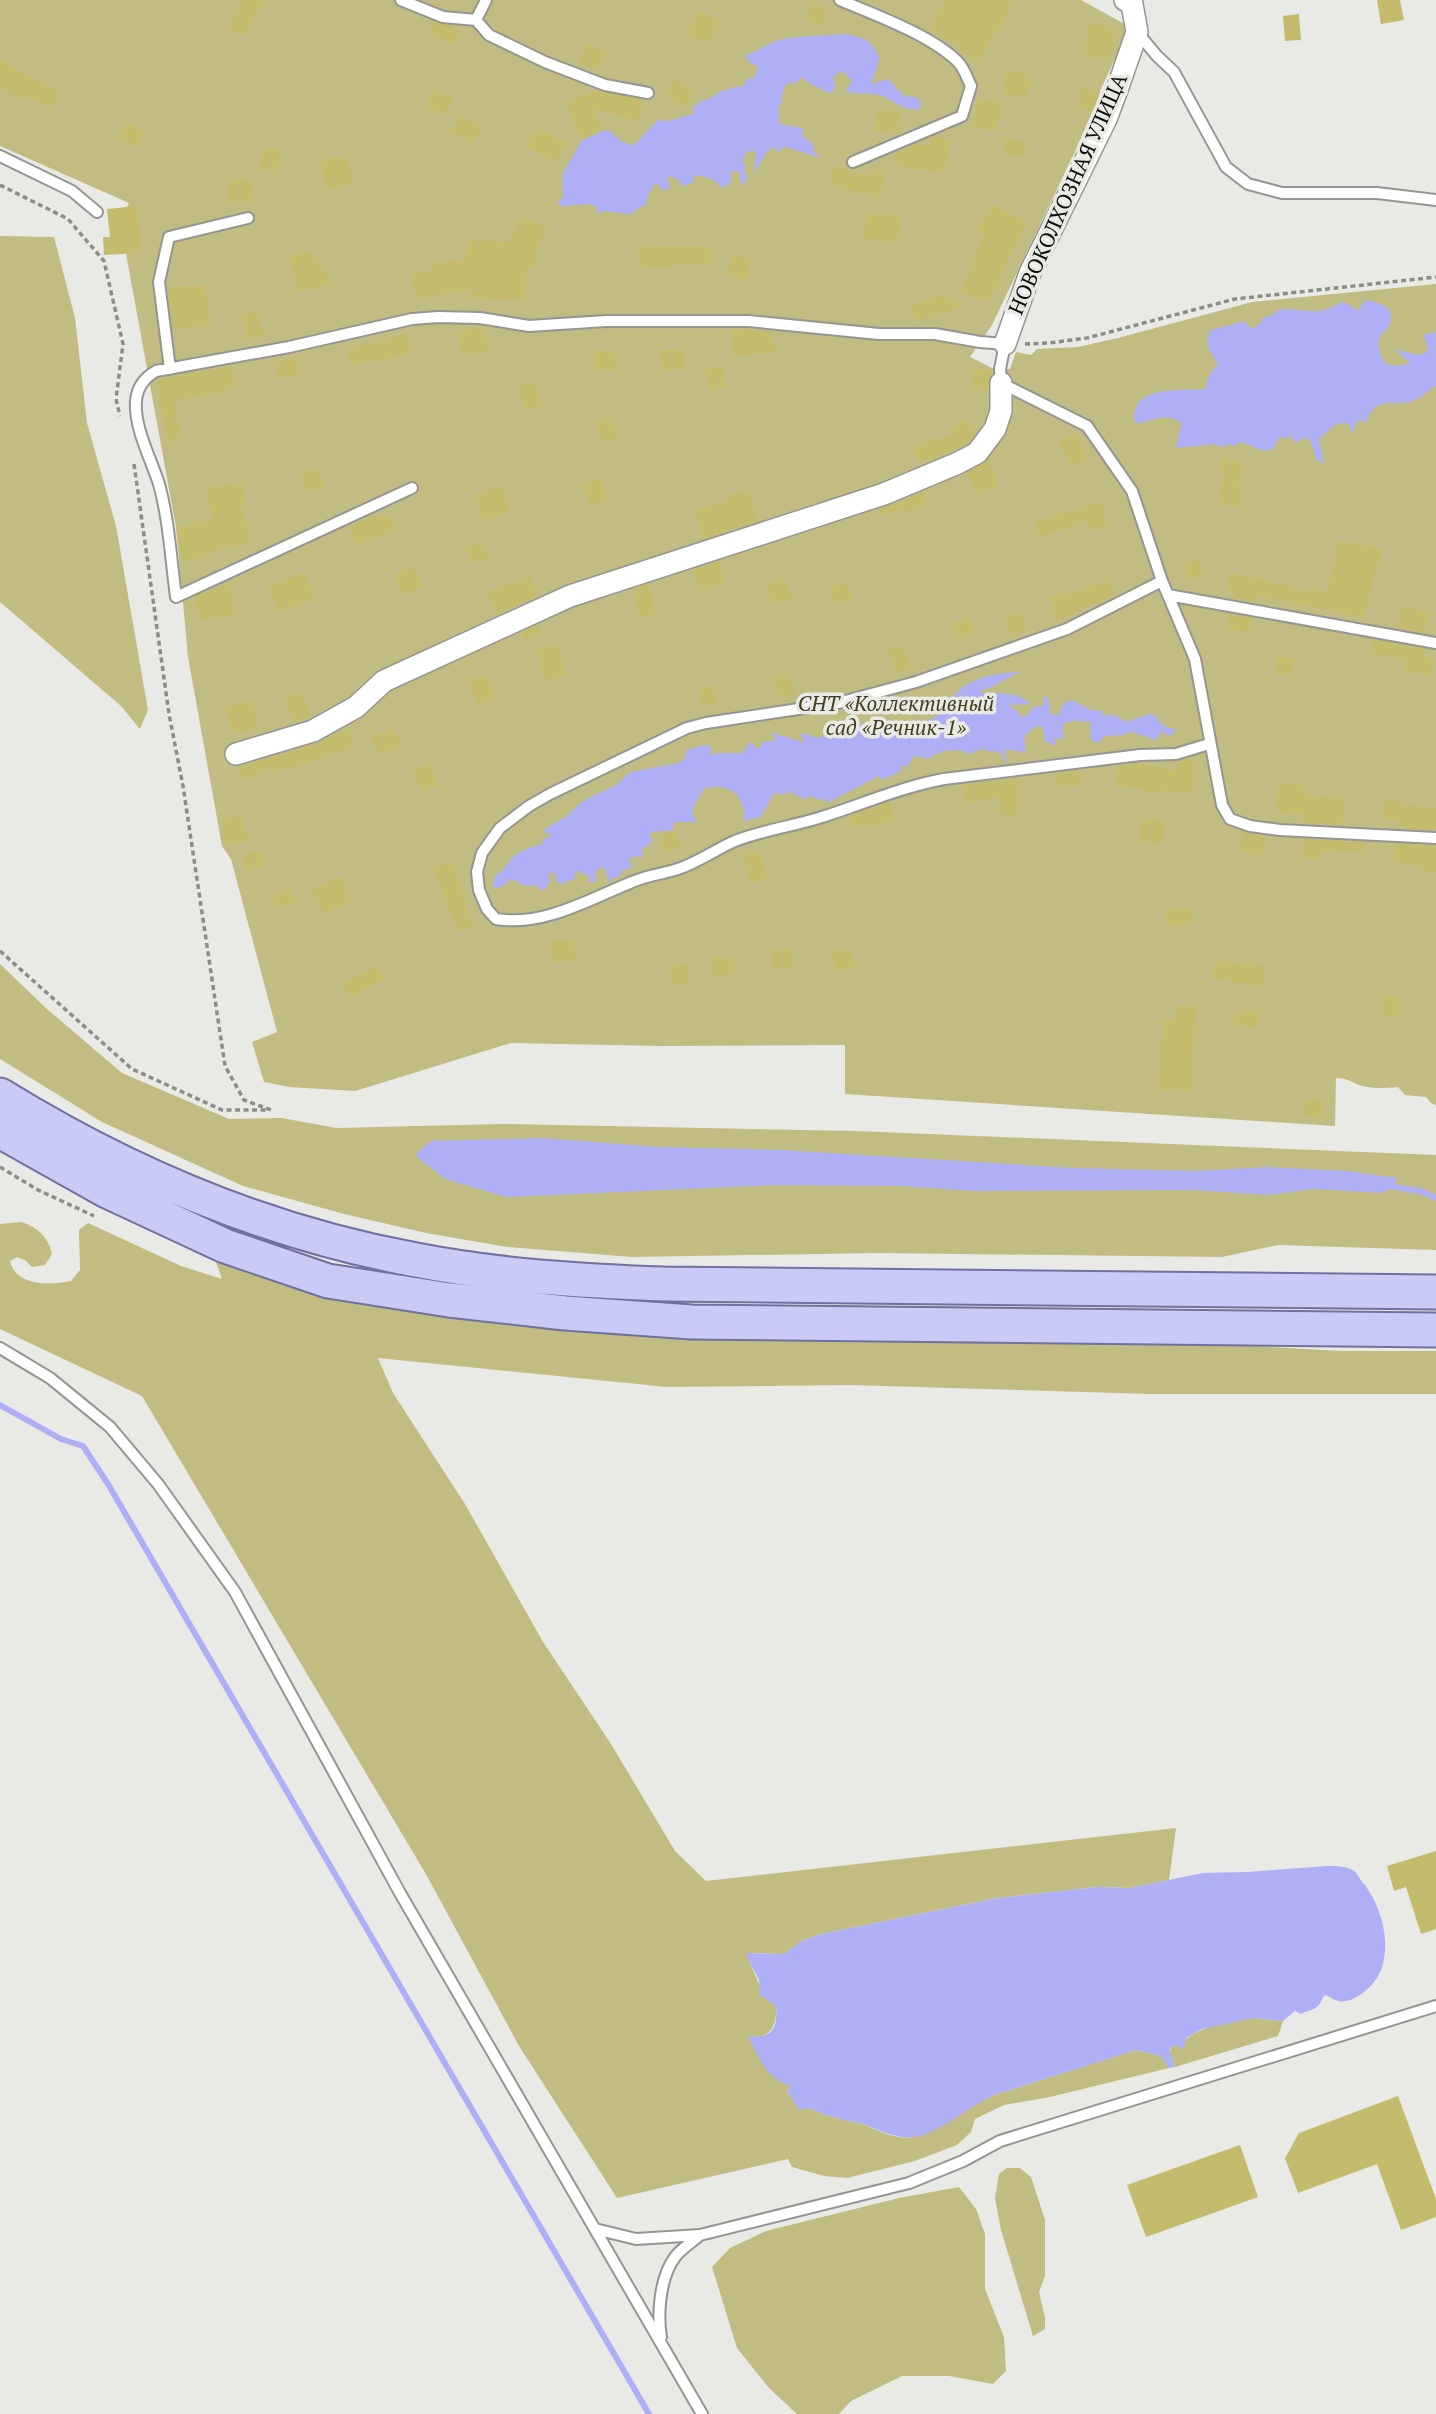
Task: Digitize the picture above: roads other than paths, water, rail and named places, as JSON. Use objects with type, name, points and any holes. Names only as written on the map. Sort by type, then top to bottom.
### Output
[{"type":"main road","points":[[0,1095],[52,1127],[117,1161],[193,1195],[281,1227],[416,1260],[496,1273],[579,1281],[664,1284],[1436,1292]]},
{"type":"main road","points":[[0,1131],[107,1191],[225,1246],[328,1281],[449,1300],[565,1313],[692,1322],[1436,1330]]},
{"type":"street","points":[[1132,1],[1137,32]]},
{"type":"street","name":"НОВОКОЛХОЗНАЯ УЛИЦА","points":[[1005,344],[1030,273],[1105,119],[1137,32]]},
{"type":"street","points":[[236,754],[313,731],[356,707],[384,681],[569,596],[884,494],[958,463],[977,453],[995,429],[1001,411],[1001,383]]},
{"type":"lane","points":[[401,0],[443,16],[476,20],[489,35],[545,62],[605,85],[648,93]]},
{"type":"lane","points":[[476,20],[486,0]]},
{"type":"lane","points":[[840,0],[884,18],[935,45],[960,63],[971,86],[962,116],[853,162]]},
{"type":"lane","points":[[1137,32],[1174,72],[1226,167],[1248,184],[1282,193],[1377,192],[1436,200]]},
{"type":"lane","points":[[0,156],[72,191],[97,212]]},
{"type":"lane","points":[[170,369],[159,282],[169,237],[248,218]]},
{"type":"lane","points":[[412,488],[176,597],[167,525],[159,486],[138,420],[137,394],[144,381],[156,371],[289,347],[412,319],[438,317],[480,318],[529,326],[606,321],[748,321],[878,334],[935,334],[1005,344],[1000,369],[1001,383],[1087,426],[1132,491],[1162,580],[1195,660],[1222,805],[1230,819],[1237,823],[1291,831],[1436,838]]},
{"type":"lane","points":[[1162,580],[1067,629],[916,682],[838,704],[706,723],[679,732],[550,794],[514,816],[492,836],[482,853],[477,872],[479,890],[487,909],[496,919],[535,918],[564,910],[643,877],[676,870],[740,840],[823,817],[919,784],[960,776],[1115,757],[1176,754],[1209,744]]},
{"type":"lane","points":[[1168,595],[1436,643]]},
{"type":"lane","points":[[0,1348],[50,1378],[110,1427],[158,1484],[235,1592],[400,1893],[702,2414]]},
{"type":"lane","points":[[595,2230],[636,2239],[700,2235],[909,2183],[963,2161],[1000,2141],[1436,2006]]},
{"type":"lane","points":[[663,2347],[658,2318],[663,2285],[674,2258],[700,2235]]},
{"type":"water","points":[[846,34],[867,40],[880,58],[871,84],[888,79],[904,96],[916,97],[921,103],[920,109],[906,108],[879,95],[845,91],[851,79],[841,71],[833,77],[835,86],[832,94],[802,77],[795,84],[786,84],[781,98],[782,104],[779,105],[779,124],[803,128],[802,137],[806,137],[814,145],[813,152],[819,157],[785,147],[781,148],[779,153],[772,147],[754,175],[756,151],[746,152],[742,162],[746,165],[744,170],[748,178],[742,186],[739,173],[735,170],[731,173],[731,182],[723,188],[710,179],[697,176],[693,176],[694,181],[684,187],[670,176],[666,180],[670,189],[661,190],[659,184],[655,184],[648,194],[647,203],[630,214],[603,211],[598,214],[596,207],[591,204],[560,206],[558,202],[563,197],[562,175],[582,140],[609,130],[622,142],[634,145],[658,120],[670,121],[695,113],[692,109],[695,105],[700,105],[698,102],[721,91],[746,85],[744,80],[755,77],[758,66],[750,63],[744,55],[779,40]]},
{"type":"water","points":[[1365,300],[1385,306],[1390,313],[1390,323],[1379,340],[1386,364],[1397,366],[1410,363],[1395,349],[1418,355],[1425,353],[1428,348],[1423,335],[1436,332],[1436,385],[1412,401],[1379,405],[1374,408],[1366,423],[1361,420],[1356,422],[1353,434],[1348,423],[1336,424],[1319,439],[1324,464],[1316,459],[1311,442],[1306,437],[1298,442],[1292,440],[1292,433],[1287,439],[1280,437],[1272,450],[1261,450],[1241,442],[1235,446],[1229,444],[1223,447],[1214,444],[1178,448],[1176,446],[1182,423],[1171,418],[1138,424],[1134,420],[1141,400],[1150,395],[1173,390],[1206,389],[1207,379],[1218,363],[1207,344],[1211,330],[1245,321],[1248,327],[1253,328],[1260,324],[1262,318],[1273,315],[1277,310],[1325,310],[1343,301],[1358,311]]},
{"type":"water","points":[[1019,672],[980,691],[997,702],[992,695],[994,693],[1022,698],[1030,704],[1007,705],[1022,717],[1034,707],[1044,705],[1044,696],[1049,699],[1050,713],[1057,716],[1065,702],[1072,700],[1091,710],[1104,711],[1101,715],[1114,715],[1126,722],[1154,715],[1164,726],[1176,730],[1170,736],[1159,731],[1161,737],[1156,740],[1131,732],[1104,736],[1101,741],[1095,743],[1090,737],[1091,722],[1074,719],[1064,723],[1064,739],[1054,738],[1057,746],[1045,741],[1043,727],[1036,727],[1024,738],[1026,753],[1005,750],[1008,769],[1001,751],[998,755],[998,751],[983,749],[970,754],[949,750],[928,759],[918,756],[912,758],[908,767],[903,765],[900,772],[882,780],[879,776],[827,803],[824,799],[812,796],[803,799],[789,791],[784,795],[774,793],[761,817],[744,821],[742,804],[735,793],[722,787],[705,788],[694,805],[692,814],[697,822],[675,822],[672,830],[652,832],[649,835],[653,839],[647,847],[642,848],[642,858],[636,856],[629,859],[632,868],[621,871],[617,878],[612,878],[609,883],[605,869],[601,868],[595,872],[596,882],[588,882],[590,877],[578,871],[574,880],[564,884],[556,882],[556,875],[552,872],[548,875],[550,881],[544,891],[535,885],[525,886],[511,879],[502,887],[492,887],[495,876],[515,855],[542,844],[544,837],[547,839],[551,834],[544,830],[568,815],[579,804],[615,786],[630,772],[679,763],[684,759],[687,750],[704,745],[710,746],[712,755],[742,753],[751,741],[755,747],[760,748],[762,742],[776,741],[772,733],[803,742],[802,733],[817,738],[855,728],[862,722],[861,726],[891,734],[891,731],[942,713],[956,693],[971,682]]},
{"type":"water","points":[[540,1138],[658,1147],[780,1150],[1073,1168],[1194,1171],[1267,1167],[1346,1171],[1397,1178],[1394,1187],[1382,1193],[1313,1189],[1270,1195],[1193,1190],[973,1191],[902,1186],[775,1185],[506,1197],[445,1179],[415,1155],[431,1141]]},
{"type":"water","points":[[1344,1867],[1354,1871],[1378,1909],[1383,1924],[1385,1954],[1375,1981],[1354,1999],[1341,2001],[1326,1995],[1315,2008],[1301,2014],[1295,2011],[1283,2021],[1254,2018],[1202,2029],[1186,2038],[1184,2049],[1175,2045],[1169,2050],[1175,2067],[1169,2068],[1161,2056],[1136,2050],[994,2095],[932,2131],[908,2137],[893,2135],[808,2108],[799,2110],[787,2091],[791,2086],[769,2073],[748,2036],[763,2036],[772,2030],[776,2020],[776,2006],[760,1995],[759,1980],[745,1953],[784,1954],[800,1942],[817,1935],[997,1898],[1097,1887],[1129,1888],[1203,1873]]},
{"type":"waterway","points":[[1394,1187],[1420,1191],[1436,1198]]},
{"type":"waterway","points":[[0,1405],[61,1439],[83,1446],[108,1484],[649,2414]]},
{"type":"park label","name":"СНТ «Коллективный сад «Речник-1»","points":[[896,716]]}]
